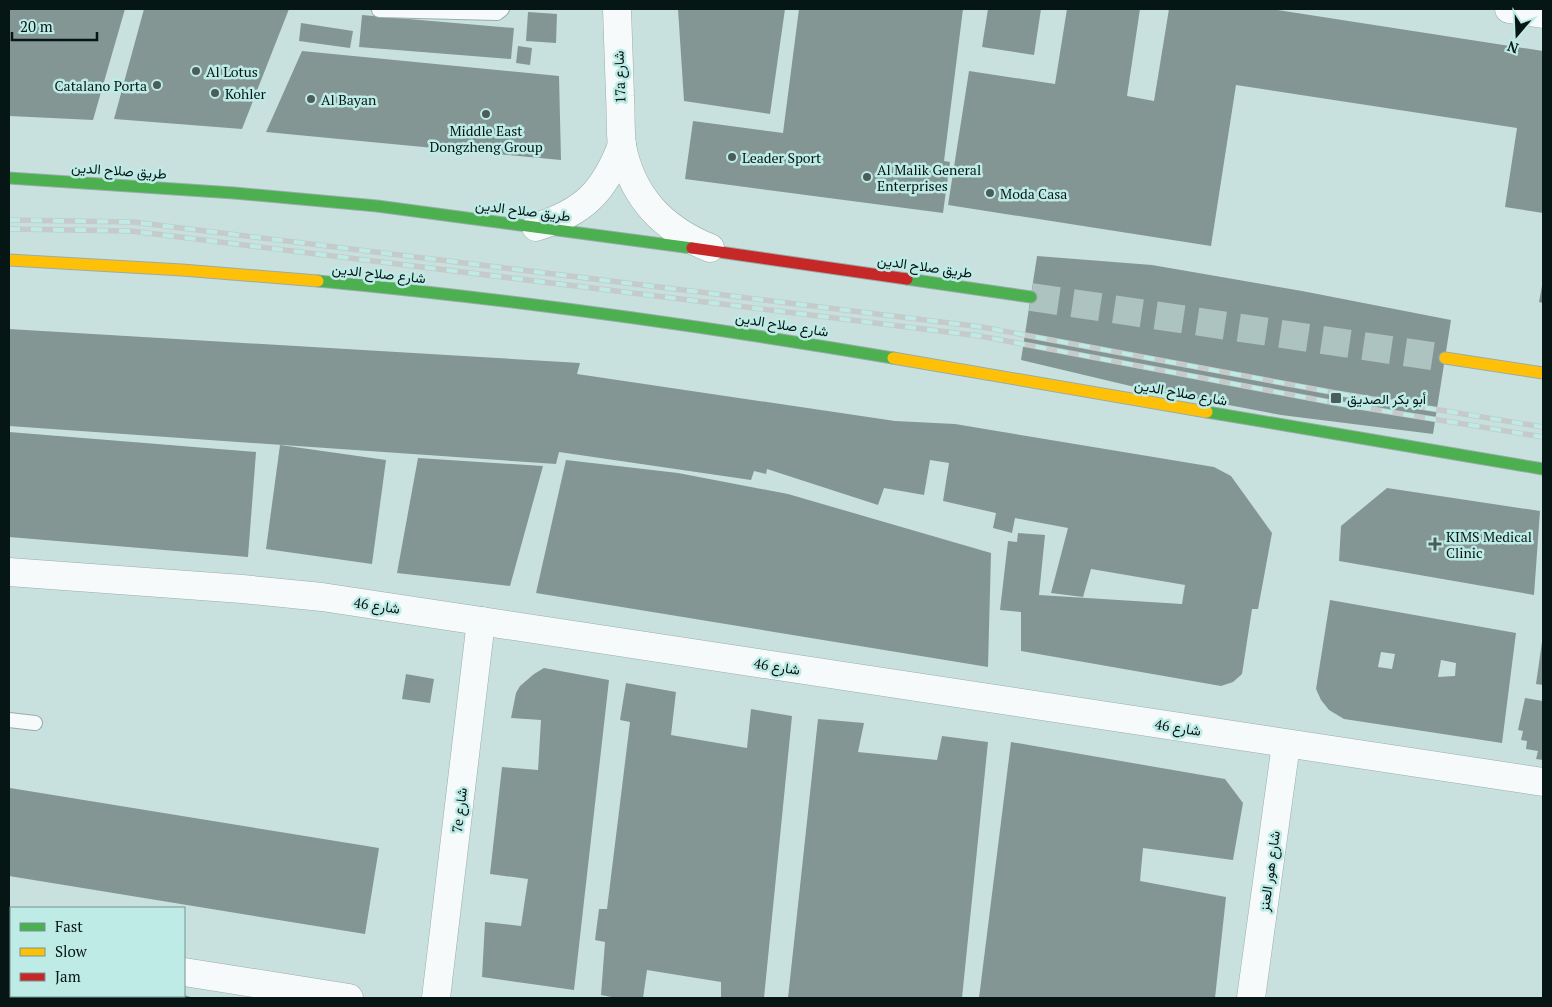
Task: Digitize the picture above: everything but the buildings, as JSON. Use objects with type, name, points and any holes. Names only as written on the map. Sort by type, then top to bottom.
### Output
[{"type":"main road","name":"طريق صلاح الدين","points":[[9,178],[234,193],[348,204],[715,250],[1031,297]]},
{"type":"main road","name":"شارع صلاح الدين","points":[[9,260],[197,272],[364,286],[696,326],[862,352],[1543,468]]},
{"type":"main road","points":[[1445,358],[1543,373]]},
{"type":"street","name":"17a شارع","points":[[617,9],[622,145],[630,174],[644,199],[664,222],[688,239],[715,250]]},
{"type":"street","points":[[1509,9],[1543,14]]},
{"type":"street","name":"17a شارع","points":[[536,227],[567,215],[581,206],[599,189],[613,168],[622,145]]},
{"type":"street","name":"شارع 46","points":[[9,572],[242,589],[340,600],[1543,782]]},
{"type":"street","name":"7e شارع","points":[[436,998],[481,621]]},
{"type":"street","name":"شارع هور العنز","points":[[1251,998],[1286,744]]},
{"type":"street","points":[[185,972],[349,998]]},
{"type":"lane","points":[[379,10],[496,13],[502,9]]},
{"type":"lane","points":[[9,720],[35,723]]},
{"type":"tunnel","points":[[1031,297],[1445,358]]},
{"type":"railway","points":[[9,220],[133,222],[982,327],[1336,393],[1543,427]]},
{"type":"railway","points":[[9,229],[131,231],[980,336],[1335,403],[1543,437]]},
{"type":"traffic: fast","points":[[9,178],[234,193],[377,206],[692,248]]},
{"type":"traffic: fast","points":[[907,279],[1031,297]]},
{"type":"traffic: fast","points":[[318,281],[463,296],[607,314],[893,358]]},
{"type":"traffic: fast","points":[[1207,412],[1543,469]]},
{"type":"traffic: slow","points":[[9,260],[182,270],[318,281]]},
{"type":"traffic: slow","points":[[893,358],[1207,412]]},
{"type":"traffic: slow","points":[[1445,358],[1543,373]]},
{"type":"traffic: jam","points":[[692,248],[907,279]]},
{"type":"place","name":"Al Lotus","points":[[196,71]]},
{"type":"place","name":"Catalano Porta","points":[[157,85]]},
{"type":"place","name":"Kohler","points":[[215,93]]},
{"type":"place","name":"Al Bayan","points":[[311,99]]},
{"type":"place","name":"Middle East Dongzheng Group","points":[[486,114]]},
{"type":"place","name":"Leader Sport","points":[[732,157]]},
{"type":"place","name":"Al Malik General Enterprises","points":[[867,177]]},
{"type":"place","name":"Moda Casa","points":[[990,193]]},
{"type":"place","name":"أبو بكر الصديق","points":[[1336,398]]},
{"type":"place","name":"KIMS Medical Clinic","points":[[1435,544]]}]
